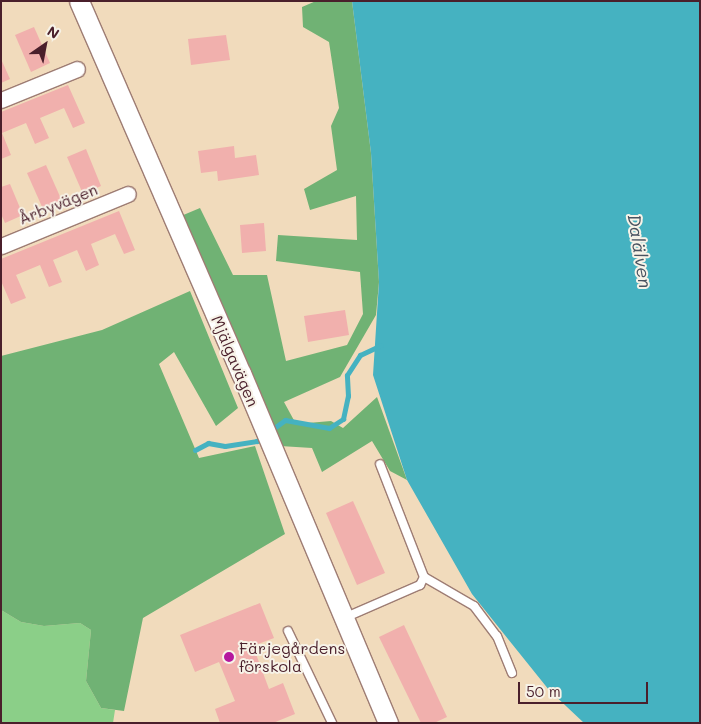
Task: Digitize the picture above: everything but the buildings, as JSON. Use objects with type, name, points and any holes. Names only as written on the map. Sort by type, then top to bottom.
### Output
[{"type":"street","name":"Mjälgavägen","points":[[79,1],[237,364],[342,619],[388,723]]},
{"type":"street","points":[[1,100],[77,69]]},
{"type":"street","name":"Årbyvägen","points":[[1,246],[128,194]]},
{"type":"lane","points":[[380,464],[424,577],[474,606],[497,636],[512,673]]},
{"type":"lane","points":[[342,619],[420,584],[424,577]]},
{"type":"lane","points":[[288,631],[332,723]]},
{"type":"green space","points":[[316,1],[352,1],[371,153],[379,282],[376,315],[340,377],[284,402],[296,424],[331,421],[343,428],[377,397],[407,480],[390,471],[372,441],[322,472],[312,448],[280,446],[181,216],[200,208],[233,275],[267,275],[286,361],[347,345],[363,314],[360,272],[276,261],[278,235],[357,240],[356,196],[310,210],[304,189],[337,170],[331,126],[339,108],[329,42],[303,27],[302,7]]},
{"type":"green space","points":[[190,291],[238,408],[216,426],[174,352],[159,364],[199,458],[255,446],[285,534],[143,618],[124,711],[101,708],[86,681],[91,630],[80,623],[44,626],[21,622],[1,610],[1,356],[102,330]]},
{"type":"green space","points":[[1,610],[21,622],[44,626],[80,623],[91,630],[86,681],[101,708],[115,710],[113,723],[1,723]]},
{"type":"water","name":"Dalälven","points":[[352,1],[700,1],[700,723],[584,723],[549,690],[472,594],[407,480],[373,375],[379,282],[371,153]]},
{"type":"waterway","points":[[270,431],[285,420],[329,428],[343,419],[348,396],[347,375],[360,355],[381,345]]},
{"type":"waterway","points":[[195,450],[208,443],[225,446],[257,441],[263,436]]},
{"type":"place","name":"Färjegårdens förskola","points":[[229,657]]}]
